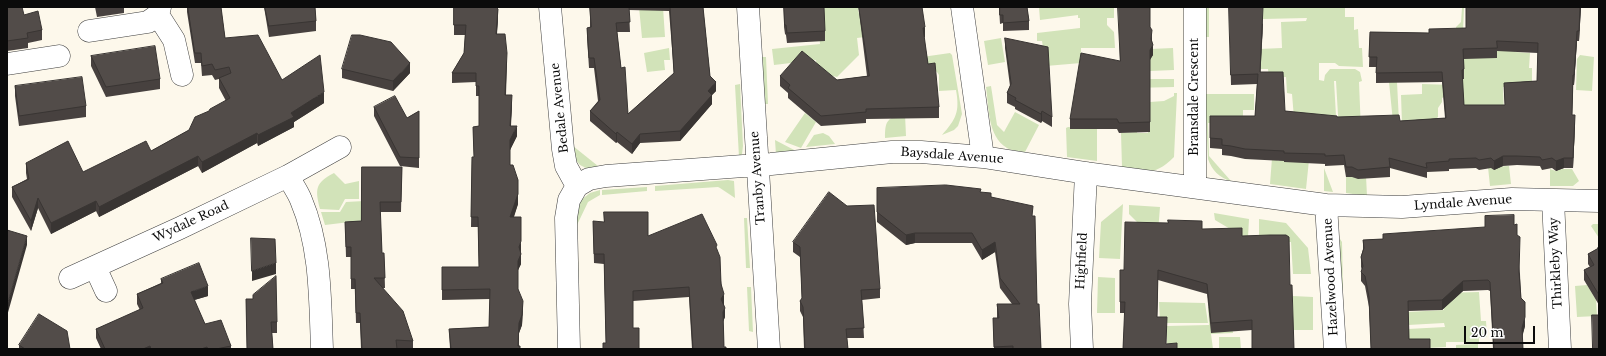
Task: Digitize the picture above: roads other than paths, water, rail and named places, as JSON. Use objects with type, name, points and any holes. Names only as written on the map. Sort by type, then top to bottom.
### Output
[{"type":"street","name":"Bedale Avenue","points":[[550,7],[563,149],[566,166],[577,186]]},
{"type":"street","name":"Tranby Avenue","points":[[748,7],[769,349]]},
{"type":"street","points":[[962,7],[983,157]]},
{"type":"street","name":"Bransdale Crescent","points":[[1195,7],[1195,187]]},
{"type":"street","points":[[89,31],[148,22],[159,11],[174,40],[182,76]]},
{"type":"street","points":[[7,64],[59,56]]},
{"type":"street","name":"Wydale Road","points":[[70,278],[288,176],[340,147]]},
{"type":"street","name":"Baysdale Avenue","points":[[577,186],[589,179],[606,176],[892,152],[921,152],[983,157],[1086,173],[1326,205]]},
{"type":"street","name":"Highfield","points":[[1082,349],[1080,304],[1086,173]]},
{"type":"street","points":[[288,176],[301,199],[311,228],[318,261],[322,349]]},
{"type":"street","points":[[569,349],[566,218],[569,200],[577,186]]},
{"type":"street","name":"Lyndale Avenue","points":[[1326,205],[1402,207],[1512,199],[1599,201]]},
{"type":"street","name":"Thirkleby Way","points":[[1553,200],[1560,349]]},
{"type":"street","name":"Hazelwood Avenue","points":[[1326,205],[1335,349]]},
{"type":"street","points":[[95,267],[106,291]]}]
